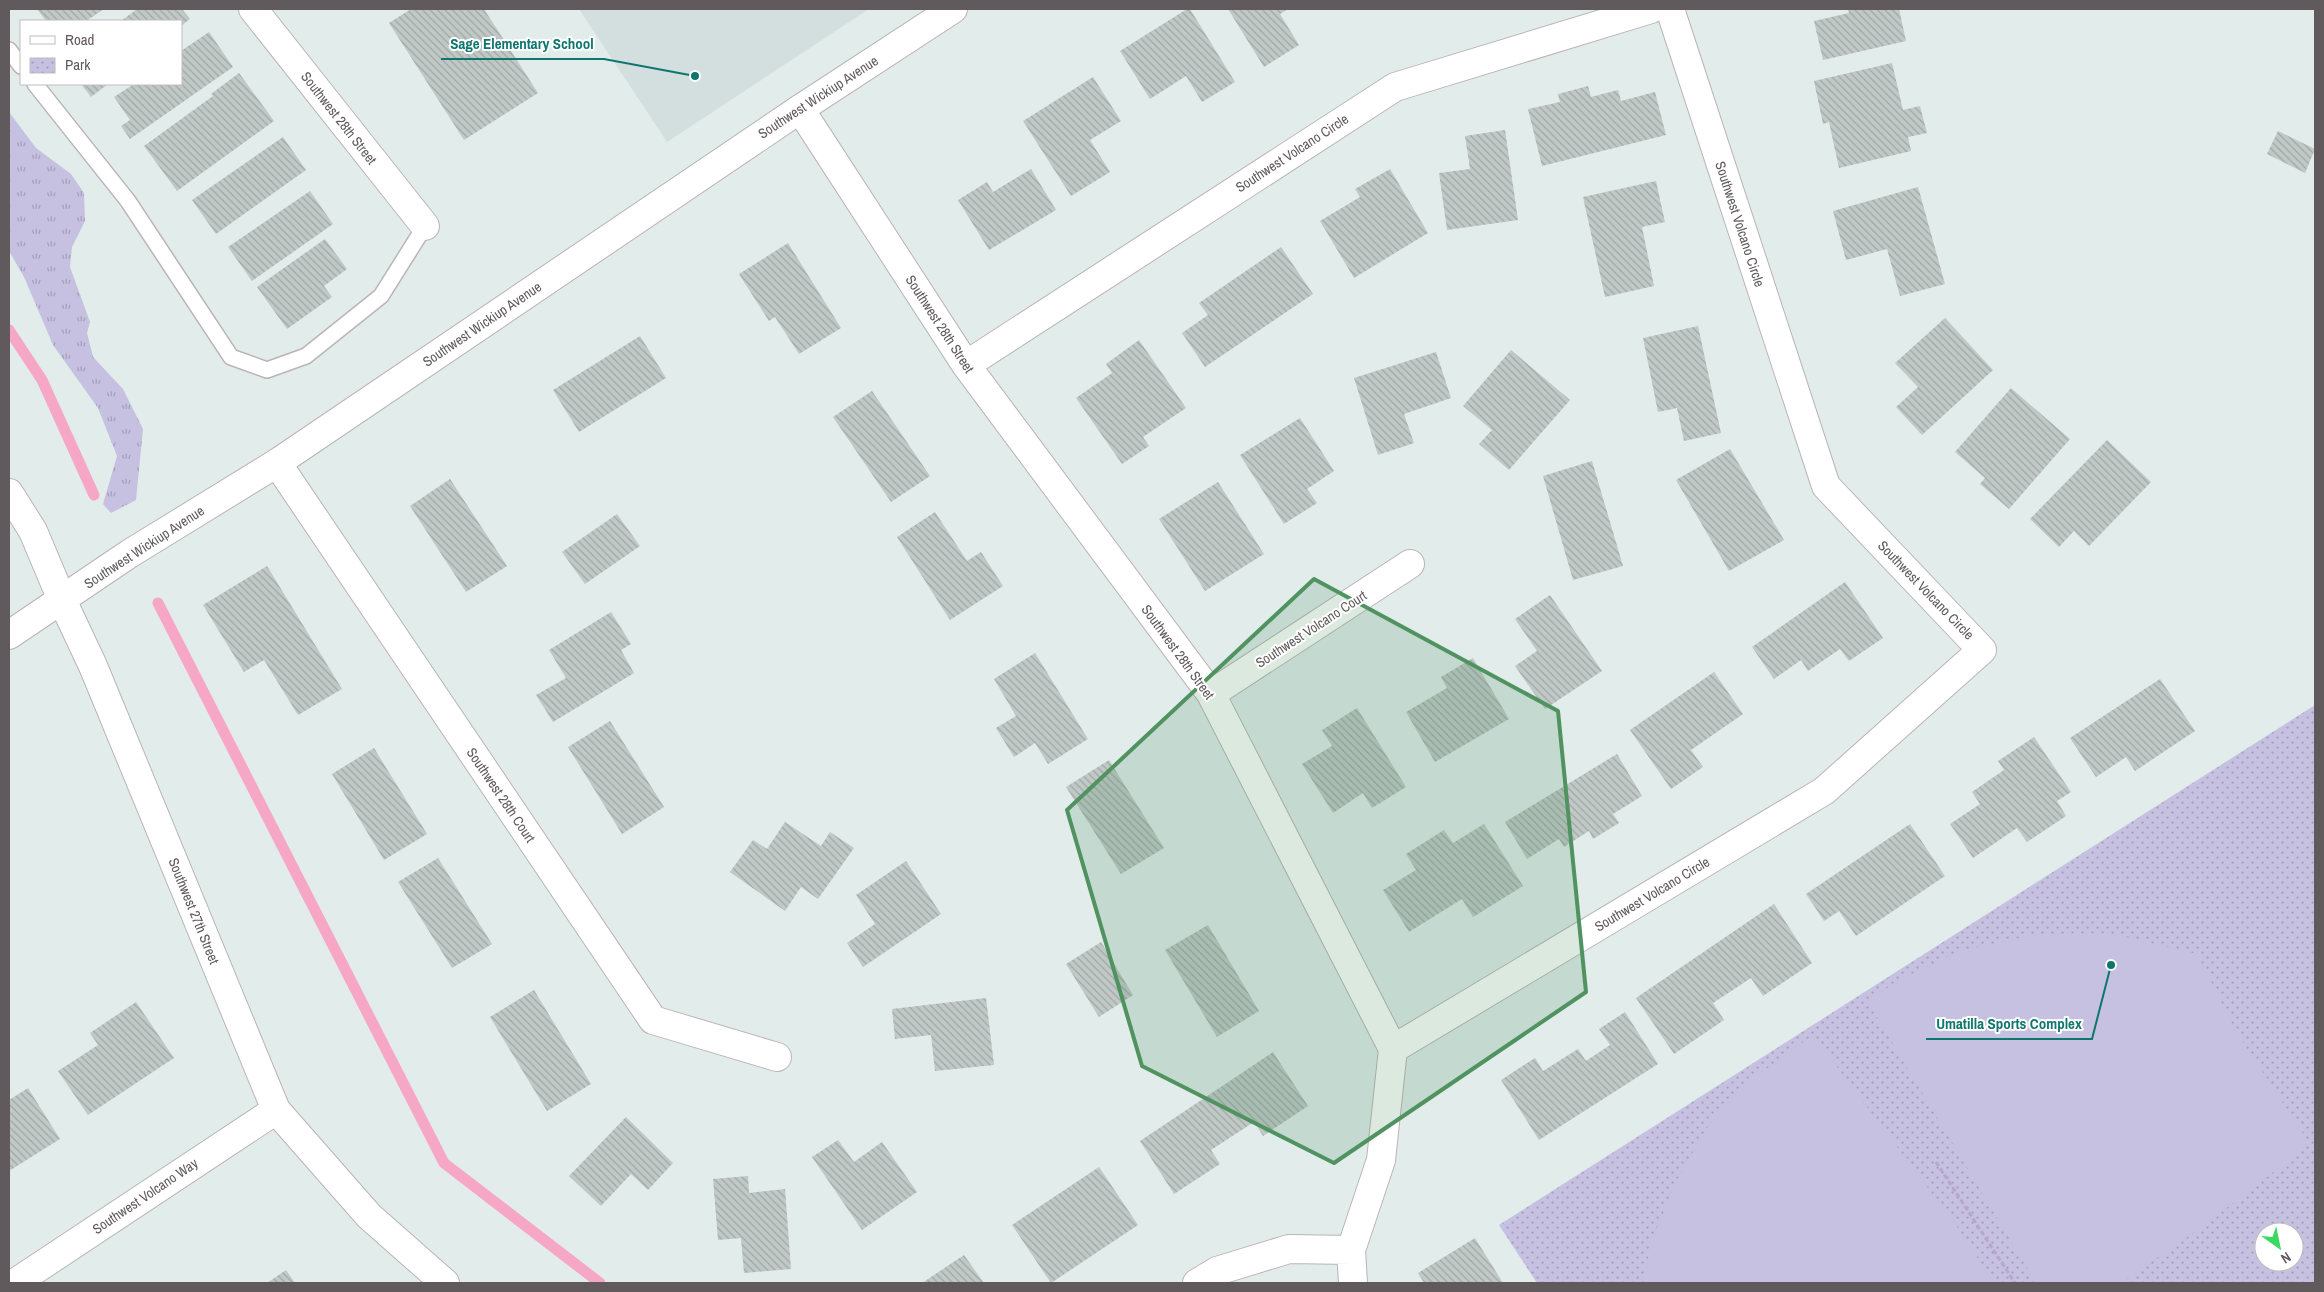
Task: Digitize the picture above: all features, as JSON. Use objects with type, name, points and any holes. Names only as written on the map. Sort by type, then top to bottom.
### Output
[{"type":"street","name":"Southwest 28th Street","points":[[253,9],[425,226]]},
{"type":"street","name":"Southwest Wickiup Avenue","points":[[9,635],[129,554],[277,463],[800,108],[954,9]]},
{"type":"street","name":"Southwest Volcano Circle","points":[[966,365],[1395,87],[1650,9]]},
{"type":"street","name":"Southwest Volcano Circle","points":[[1393,1049],[1824,791],[1982,650],[1826,486],[1670,9]]},
{"type":"street","name":"Southwest 28th Street","points":[[800,108],[966,365],[1211,694],[1393,1049]]},
{"type":"street","name":"Southwest 28th Court","points":[[277,463],[653,1020],[777,1058]]},
{"type":"street","name":"Southwest 27th Street","points":[[9,492],[33,531],[62,600],[93,666],[276,1110],[369,1216],[445,1283]]},
{"type":"street","name":"Southwest Volcano Court","points":[[1211,694],[1410,564]]},
{"type":"street","points":[[1353,1283],[1351,1250],[1381,1160],[1393,1049]]},
{"type":"street","name":"Southwest Volcano Way","points":[[14,1283],[276,1110]]},
{"type":"street","points":[[1197,1283],[1217,1271],[1289,1249],[1351,1250]]},
{"type":"lane","points":[[9,50],[20,65]]},
{"type":"lane","points":[[36,85],[128,201],[231,357],[267,370],[306,356],[381,296],[425,226]]},
{"type":"path","points":[[1936,1162],[2015,1283]]},
{"type":"highlighted area","points":[[1314,579],[1558,711],[1586,992],[1334,1163],[1142,1066],[1067,810]]},
{"type":"shaded area","points":[[579,9],[869,9],[667,142]]},
{"type":"green space","points":[[9,112],[36,148],[71,174],[84,193],[85,221],[72,247],[70,267],[90,322],[87,333],[93,357],[123,389],[143,429],[136,500],[111,513],[103,504],[117,456],[98,408],[53,345],[24,277],[9,251]]},
{"type":"green space","points":[[2315,705],[2315,1283],[1537,1283],[1499,1225]]},
{"type":"green space","points":[[2108,933],[2197,954],[2238,1035],[2310,1144],[2199,1229],[2121,1283],[2036,1283],[1868,1002],[1897,981],[1960,951],[2038,934]]},
{"type":"green space","points":[[1813,1035],[1958,1228],[1994,1283],[1644,1283],[1650,1245],[1676,1182],[1706,1129],[1744,1085]]},
{"type":"building","points":[[37,9],[104,9],[88,20],[45,20]]},
{"type":"building","points":[[137,9],[182,9],[190,19],[182,25],[182,20],[122,20]]},
{"type":"building","points":[[411,9],[484,9],[538,93],[464,140],[389,23]]},
{"type":"building","points":[[1187,9],[1190,9],[1235,82],[1202,102],[1186,76],[1150,99],[1120,51]]},
{"type":"building","points":[[1228,9],[1288,9],[1280,14],[1299,45],[1264,67]]},
{"type":"building","points":[[1848,9],[1899,9],[1906,41],[1823,60],[1814,21],[1849,13]]},
{"type":"building","points":[[209,32],[233,67],[130,139],[121,126],[130,120],[114,97],[132,85],[182,85],[182,50]]},
{"type":"building","points":[[1892,63],[1903,110],[1920,106],[1927,133],[1908,137],[1911,151],[1839,168],[1829,122],[1823,124],[1814,81]]},
{"type":"building","points":[[239,73],[274,121],[177,191],[144,146],[213,96],[211,94]]},
{"type":"building","points":[[1093,77],[1121,121],[1090,140],[1110,172],[1071,196],[1023,121]]},
{"type":"building","points":[[82,85],[107,85],[91,97]]},
{"type":"building","points":[[1588,86],[1591,97],[1618,90],[1621,101],[1655,92],[1666,135],[1542,166],[1528,109],[1560,102],[1558,94]]},
{"type":"building","points":[[1505,130],[1518,220],[1447,230],[1439,173],[1470,169],[1465,136]]},
{"type":"building","points":[[2278,131],[2315,149],[2305,173],[2267,154]]},
{"type":"building","points":[[283,137],[306,170],[216,234],[192,200]]},
{"type":"building","points":[[1031,169],[1056,210],[989,250],[958,200],[987,182],[993,192]]},
{"type":"building","points":[[1390,169],[1428,233],[1354,278],[1320,221],[1360,197],[1355,189]]},
{"type":"building","points":[[1656,181],[1665,222],[1642,227],[1654,286],[1605,297],[1583,197]]},
{"type":"building","points":[[1918,187],[1945,284],[1900,296],[1887,249],[1846,260],[1833,211]]},
{"type":"building","points":[[310,191],[333,224],[252,281],[228,247]]},
{"type":"building","points":[[325,239],[347,269],[324,286],[332,297],[287,329],[257,287]]},
{"type":"building","points":[[788,243],[841,328],[799,354],[775,317],[769,321],[739,274]]},
{"type":"building","points":[[1281,247],[1313,294],[1205,367],[1182,333],[1208,315],[1199,303]]},
{"type":"building","points":[[1945,318],[1993,370],[1922,435],[1896,407],[1918,387],[1895,363]]},
{"type":"building","points":[[1698,326],[1721,433],[1684,441],[1677,408],[1658,412],[1643,338]]},
{"type":"building","points":[[640,336],[666,378],[579,432],[553,390]]},
{"type":"building","points":[[1139,340],[1186,408],[1143,437],[1149,446],[1122,464],[1076,398],[1112,373],[1106,364]]},
{"type":"building","points":[[1511,350],[1570,400],[1509,470],[1479,444],[1492,430],[1463,406]]},
{"type":"building","points":[[1436,352],[1451,398],[1404,414],[1414,443],[1378,455],[1354,378]]},
{"type":"building","points":[[2011,388],[2070,439],[2009,509],[1980,484],[1985,478],[1955,452]]},
{"type":"building","points":[[872,391],[930,476],[891,502],[833,417]]},
{"type":"building","points":[[1300,418],[1334,471],[1307,489],[1317,503],[1284,524],[1240,455]]},
{"type":"building","points":[[2107,440],[2151,482],[2089,546],[2074,531],[2059,547],[2030,519]]},
{"type":"building","points":[[1730,449],[1784,540],[1729,571],[1676,480]]},
{"type":"building","points":[[1592,461],[1623,566],[1573,580],[1543,476]]},
{"type":"building","points":[[450,479],[507,566],[466,592],[410,506]]},
{"type":"building","points":[[1218,482],[1264,554],[1205,591],[1159,519]]},
{"type":"building","points":[[935,512],[967,561],[981,552],[1003,586],[950,620],[897,537]]},
{"type":"building","points":[[617,514],[640,546],[585,584],[562,552]]},
{"type":"building","points":[[267,566],[342,689],[298,715],[264,660],[244,672],[203,605]]},
{"type":"building","points":[[1845,582],[1883,638],[1849,661],[1840,649],[1808,671],[1801,660],[1774,679],[1752,647]]},
{"type":"building","points":[[1550,595],[1602,671],[1545,709],[1515,666],[1537,651],[1515,619]]},
{"type":"building","points":[[611,612],[631,644],[621,650],[634,673],[553,722],[536,695],[566,678],[549,650]]},
{"type":"building","points":[[1035,653],[1088,739],[1048,764],[1035,743],[1014,757],[996,728],[1016,716],[994,679]]},
{"type":"building","points":[[1473,658],[1509,719],[1435,762],[1406,712],[1447,688],[1441,677]]},
{"type":"building","points":[[1714,672],[1743,714],[1691,750],[1703,767],[1671,789],[1630,730]]},
{"type":"building","points":[[2160,679],[2195,731],[2135,771],[2126,757],[2096,777],[2070,738]]},
{"type":"building","points":[[1357,708],[1406,787],[1372,808],[1363,793],[1333,813],[1302,764],[1332,746],[1322,730]]},
{"type":"building","points":[[610,721],[664,807],[622,834],[568,747]]},
{"type":"building","points":[[2034,737],[2071,792],[2057,801],[2066,816],[2027,842],[2017,828],[1973,858],[1950,824],[1980,804],[1972,792],[2004,770],[1998,761]]},
{"type":"building","points":[[374,748],[427,834],[384,860],[332,774]]},
{"type":"building","points":[[1617,754],[1642,796],[1613,814],[1619,823],[1593,839],[1589,831],[1564,847],[1559,839],[1527,859],[1505,822]]},
{"type":"building","points":[[1109,760],[1164,848],[1121,874],[1066,787]]},
{"type":"building","points":[[785,822],[821,846],[830,832],[854,848],[818,899],[801,887],[785,911],[730,872],[753,840],[767,849]]},
{"type":"building","points":[[1484,824],[1523,886],[1473,917],[1462,899],[1409,932],[1383,890],[1416,870],[1406,854],[1444,830],[1453,843]]},
{"type":"building","points":[[1910,824],[1945,876],[1856,936],[1839,911],[1824,921],[1806,894]]},
{"type":"building","points":[[438,858],[492,944],[452,968],[398,882]]},
{"type":"building","points":[[906,861],[941,914],[863,967],[847,943],[875,924],[856,895]]},
{"type":"building","points":[[1774,904],[1812,963],[1763,996],[1751,978],[1713,1003],[1724,1020],[1674,1054],[1636,998]]},
{"type":"building","points":[[1208,925],[1259,1011],[1217,1037],[1165,950]]},
{"type":"building","points":[[1101,942],[1133,995],[1099,1017],[1066,964]]},
{"type":"building","points":[[534,990],[591,1084],[547,1111],[490,1017]]},
{"type":"building","points":[[986,998],[994,1065],[935,1071],[931,1035],[895,1039],[892,1009]]},
{"type":"building","points":[[136,1002],[174,1058],[88,1115],[58,1071],[98,1045],[90,1033]]},
{"type":"building","points":[[1625,1012],[1658,1064],[1539,1140],[1501,1080],[1535,1058],[1543,1071],[1578,1049],[1586,1061],[1610,1045],[1599,1029]]},
{"type":"building","points":[[1273,1052],[1308,1106],[1263,1136],[1254,1122],[1211,1150],[1220,1164],[1174,1194],[1140,1141]]},
{"type":"building","points":[[28,1088],[60,1139],[9,1171],[9,1100]]},
{"type":"building","points":[[626,1117],[673,1163],[648,1190],[631,1174],[601,1206],[569,1176]]},
{"type":"building","points":[[838,1140],[854,1162],[882,1142],[917,1192],[862,1230],[812,1157]]},
{"type":"building","points":[[1099,1167],[1138,1225],[1051,1283],[1012,1225]]},
{"type":"building","points":[[748,1176],[749,1193],[785,1189],[791,1269],[744,1273],[741,1238],[718,1240],[713,1179]]},
{"type":"building","points":[[1475,1238],[1503,1283],[1424,1283],[1418,1273]]},
{"type":"building","points":[[964,1255],[984,1283],[922,1283]]},
{"type":"building","points":[[286,1270],[295,1283],[267,1283]]},
{"type":"waterway","points":[[9,330],[42,380],[94,495]]},
{"type":"waterway","points":[[158,603],[444,1163],[600,1283]]},
{"type":"place","name":"Sage Elementary School","points":[[695,76]]},
{"type":"place","name":"Umatilla Sports Complex","points":[[2111,965]]}]
